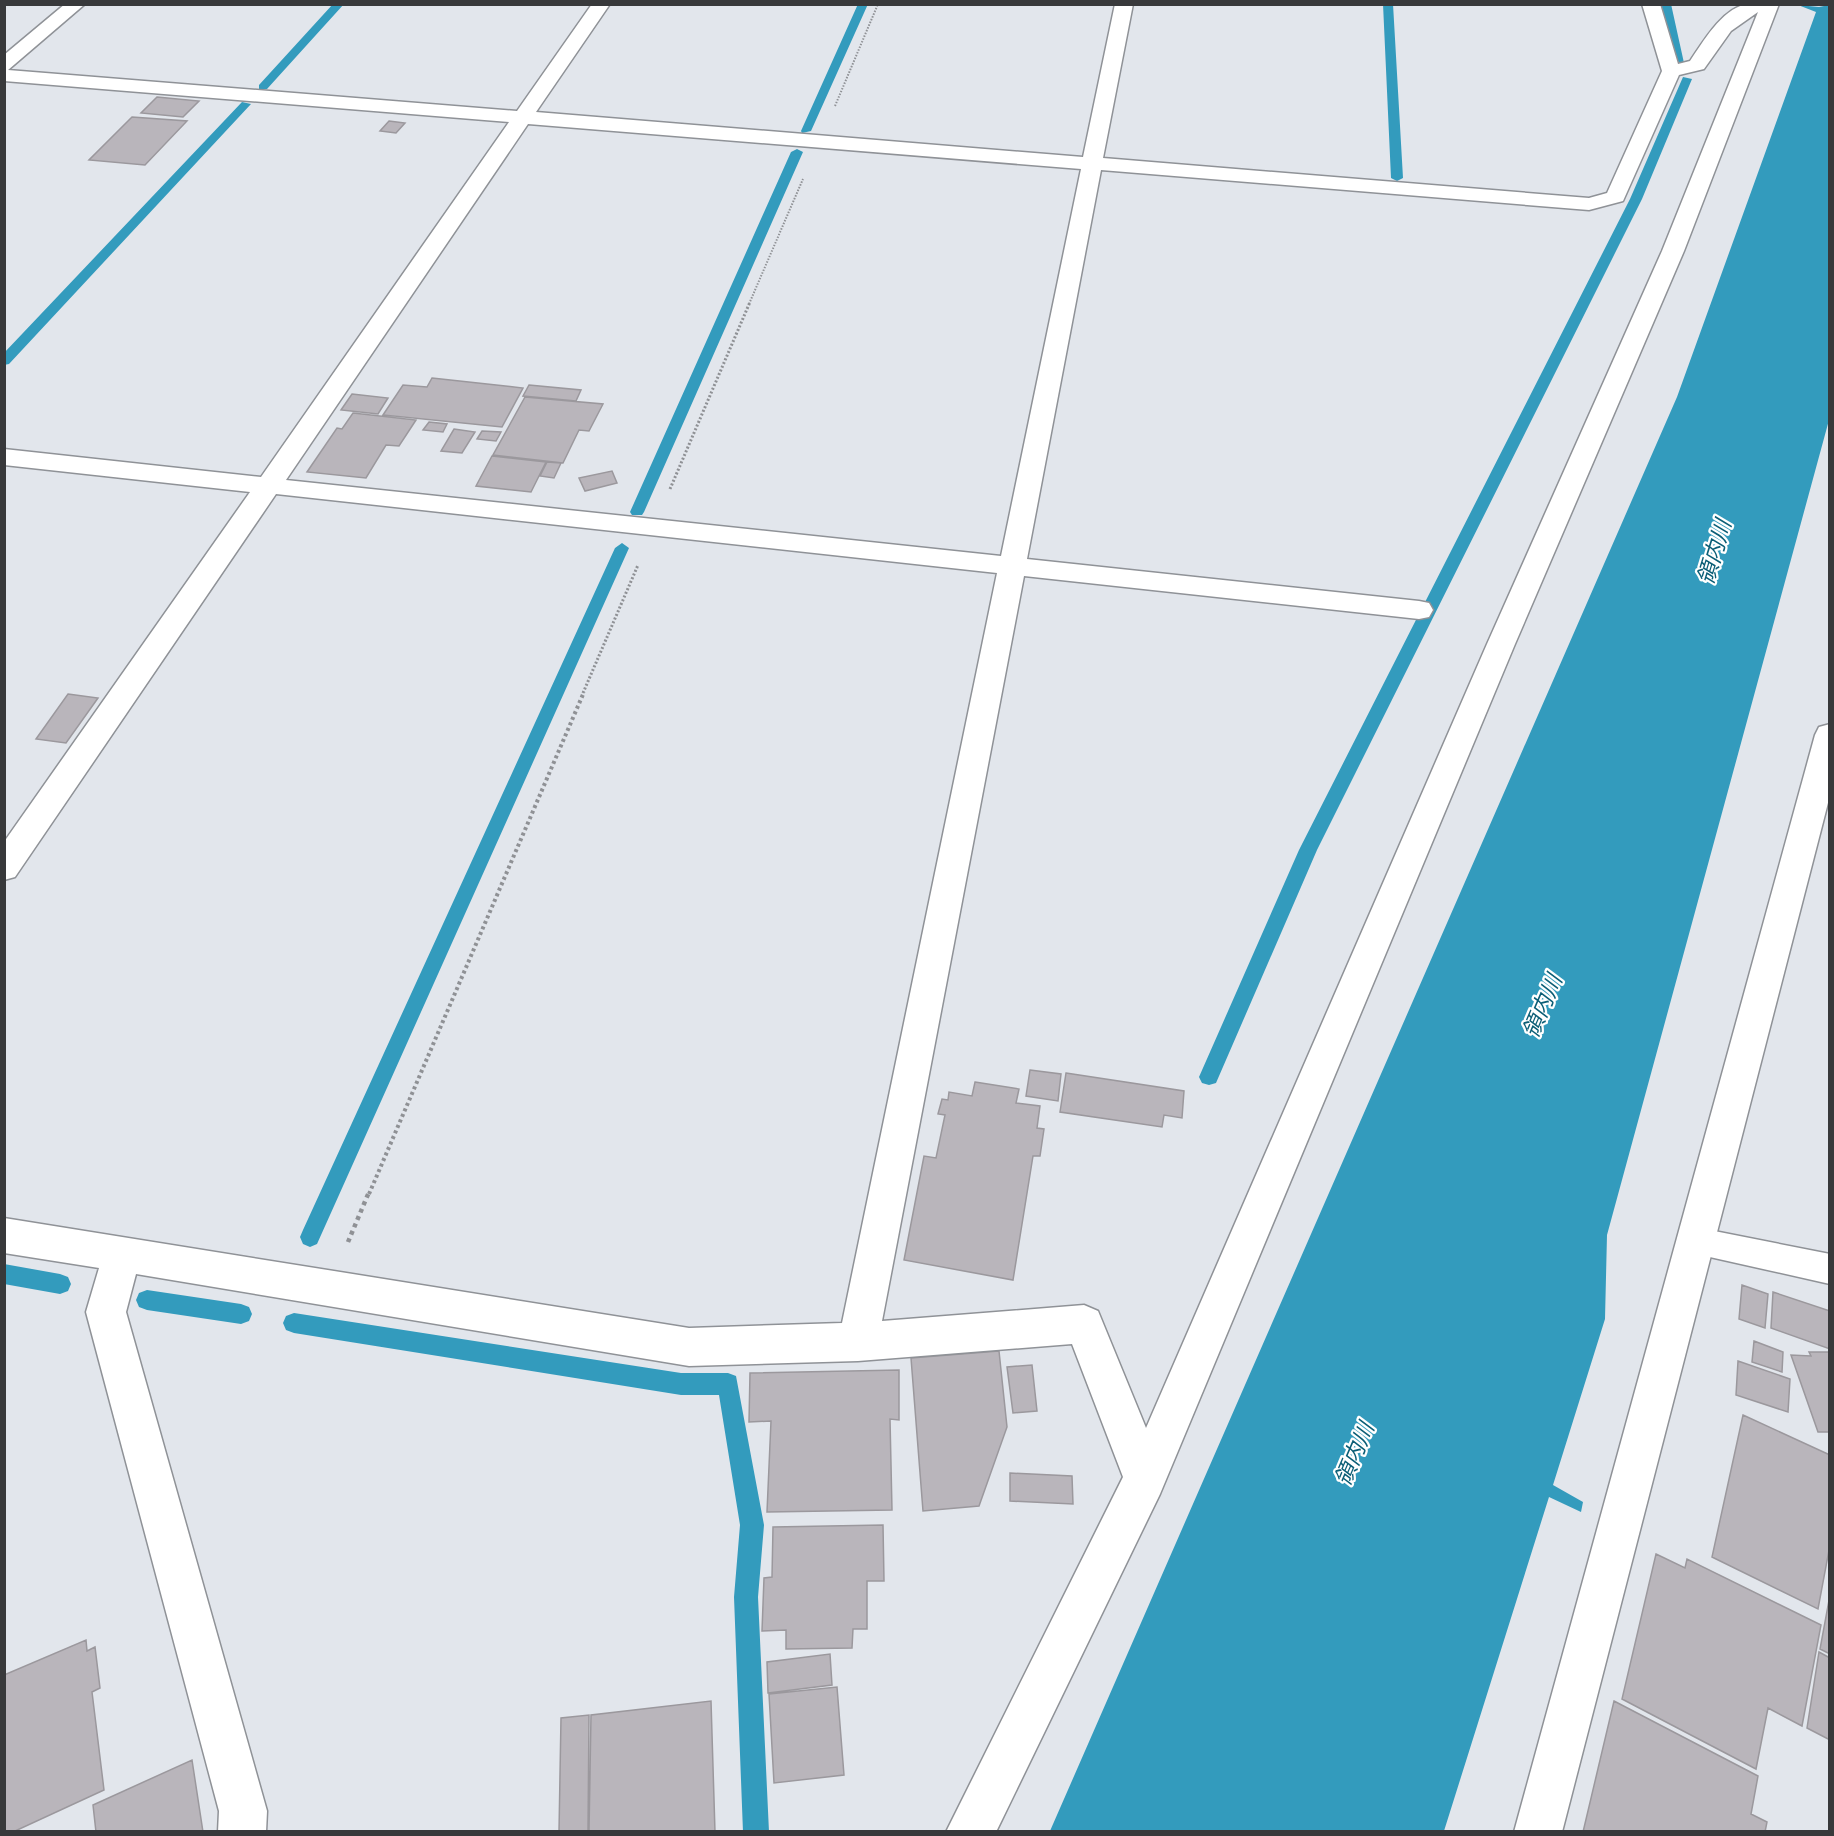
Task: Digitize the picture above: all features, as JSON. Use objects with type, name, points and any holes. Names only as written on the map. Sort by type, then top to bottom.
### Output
[{"type":"street","points":[[4,65],[76,4]]},
{"type":"street","points":[[4,868],[601,4]]},
{"type":"street","points":[[858,1342],[1011,566],[1125,4]]},
{"type":"street","points":[[4,75],[1588,204],[1616,197],[1671,71],[1651,4]]},
{"type":"street","points":[[1671,71],[1697,65],[1722,28],[1749,8],[1764,4]]},
{"type":"street","points":[[970,1832],[1145,1479],[1501,644],[1673,251],[1770,4]]},
{"type":"street","points":[[4,457],[655,525],[1419,610]]},
{"type":"street","points":[[1538,1832],[1830,735]]},
{"type":"street","points":[[4,1235],[328,1290],[689,1347],[858,1342],[1084,1324],[1145,1479]]},
{"type":"street","points":[[122,1254],[106,1312],[243,1811],[242,1832]]},
{"type":"lane","points":[[1694,1241],[1830,1269]]},
{"type":"path","points":[[328,1290],[878,4]]},
{"type":"water","name":"領内川","points":[[1798,5],[1819,7],[1829,5],[1829,420],[1607,1235],[1605,1319],[1553,1485],[1583,1502],[1581,1512],[1549,1497],[1444,1831],[1050,1831],[1677,397],[1816,12]]},
{"type":"building","points":[[157,97],[199,101],[183,117],[141,113]]},
{"type":"building","points":[[132,117],[187,121],[145,165],[89,160]]},
{"type":"building","points":[[389,121],[405,123],[396,133],[380,131]]},
{"type":"building","points":[[432,378],[523,388],[502,427],[383,415],[403,385],[427,387]]},
{"type":"building","points":[[529,385],[581,390],[576,401],[523,396]]},
{"type":"building","points":[[352,394],[388,398],[378,414],[341,410]]},
{"type":"building","points":[[525,397],[603,404],[589,431],[579,430],[563,463],[493,455]]},
{"type":"building","points":[[353,413],[416,420],[399,446],[386,445],[366,478],[307,472],[337,428],[342,429]]},
{"type":"building","points":[[429,422],[447,424],[443,432],[423,430]]},
{"type":"building","points":[[454,429],[475,432],[462,453],[441,451]]},
{"type":"building","points":[[482,431],[501,432],[496,441],[477,439]]},
{"type":"building","points":[[492,456],[546,462],[531,492],[476,486]]},
{"type":"building","points":[[547,462],[561,463],[554,478],[540,476]]},
{"type":"building","points":[[612,471],[617,483],[585,491],[579,478]]},
{"type":"building","points":[[68,694],[98,698],[66,743],[36,739]]},
{"type":"building","points":[[1030,1070],[1061,1074],[1058,1101],[1026,1096]]},
{"type":"building","points":[[1066,1073],[1184,1091],[1182,1118],[1164,1115],[1162,1127],[1060,1112]]},
{"type":"building","points":[[975,1082],[1019,1089],[1016,1103],[1040,1106],[1037,1128],[1044,1129],[1040,1156],[1033,1156],[1013,1280],[904,1260],[924,1156],[936,1158],[945,1115],[938,1114],[942,1099],[948,1100],[949,1092],[972,1096]]},
{"type":"building","points":[[1742,1285],[1768,1294],[1765,1328],[1739,1319]]},
{"type":"building","points":[[1773,1292],[1830,1311],[1830,1349],[1771,1328]]},
{"type":"building","points":[[1754,1341],[1783,1352],[1782,1372],[1752,1362]]},
{"type":"building","points":[[999,1351],[1007,1427],[979,1506],[923,1511],[911,1358]]},
{"type":"building","points":[[1809,1352],[1830,1352],[1830,1432],[1818,1432],[1791,1355],[1811,1356]]},
{"type":"building","points":[[1738,1361],[1790,1379],[1788,1412],[1736,1395]]},
{"type":"building","points":[[1032,1365],[1037,1411],[1013,1413],[1007,1367]]},
{"type":"building","points":[[899,1370],[899,1420],[890,1419],[892,1510],[767,1512],[771,1421],[749,1422],[750,1373]]},
{"type":"building","points":[[1743,1415],[1830,1455],[1830,1545],[1818,1609],[1712,1557]]},
{"type":"building","points":[[1010,1473],[1072,1476],[1073,1504],[1010,1501]]},
{"type":"building","points":[[883,1525],[884,1581],[867,1581],[867,1629],[853,1629],[852,1648],[786,1649],[786,1630],[762,1631],[764,1578],[772,1577],[773,1527]]},
{"type":"building","points":[[1656,1554],[1685,1568],[1687,1559],[1821,1625],[1802,1726],[1768,1708],[1756,1769],[1622,1699]]},
{"type":"building","points":[[1830,1595],[1830,1654],[1820,1649]]},
{"type":"building","points":[[86,1640],[87,1651],[95,1647],[100,1688],[92,1692],[104,1790],[13,1832],[4,1832],[4,1675]]},
{"type":"building","points":[[1819,1652],[1830,1658],[1830,1740],[1807,1728]]},
{"type":"building","points":[[830,1654],[832,1685],[768,1693],[767,1662]]},
{"type":"building","points":[[837,1687],[844,1775],[774,1783],[769,1694]]},
{"type":"building","points":[[711,1701],[715,1832],[589,1832],[591,1715]]},
{"type":"building","points":[[1614,1701],[1758,1776],[1751,1814],[1767,1822],[1765,1832],[1583,1832]]},
{"type":"building","points":[[589,1715],[588,1832],[559,1832],[561,1718]]},
{"type":"building","points":[[192,1760],[203,1832],[96,1832],[93,1805]]},
{"type":"waterway","points":[[263,87],[339,4]]},
{"type":"waterway","points":[[806,131],[863,4]]},
{"type":"waterway","points":[[1388,4],[1397,178]]},
{"type":"waterway","points":[[1666,4],[1680,61]]},
{"type":"waterway","points":[[1209,1077],[1308,850],[1636,199],[1687,79]]},
{"type":"waterway","points":[[4,361],[246,104]]},
{"type":"waterway","points":[[637,512],[797,152]]},
{"type":"waterway","points":[[310,1237],[622,548]]},
{"type":"waterway","points":[[4,1274],[60,1284]]},
{"type":"waterway","points":[[147,1300],[241,1314]]},
{"type":"waterway","points":[[294,1323],[681,1384],[728,1384],[752,1525],[746,1597],[756,1832]]}]
